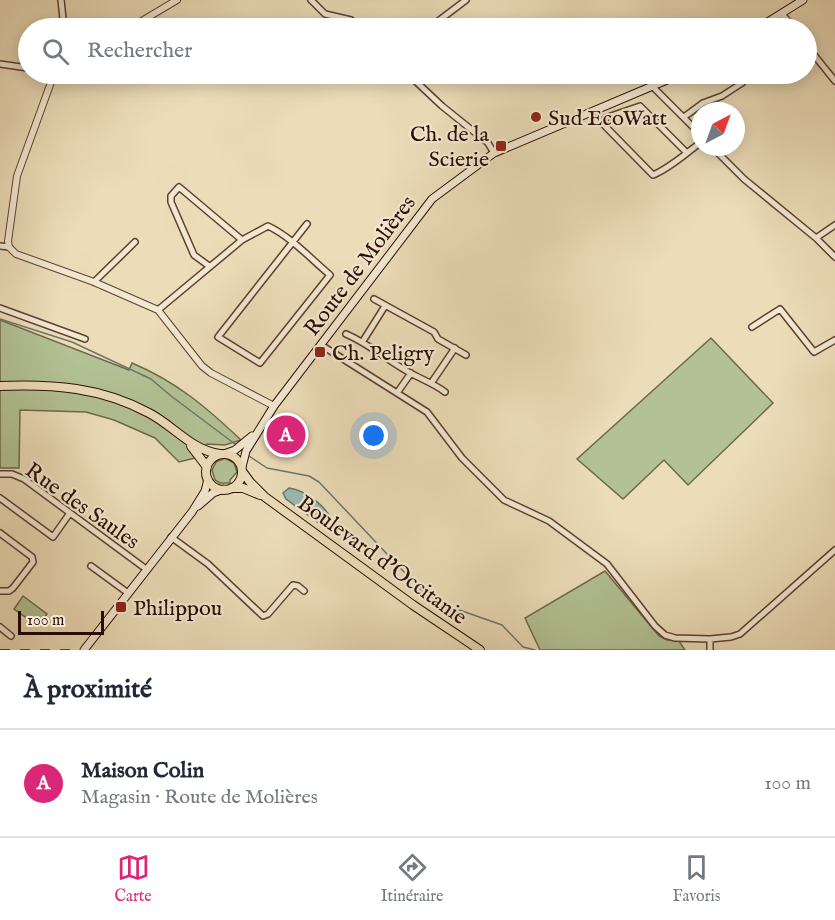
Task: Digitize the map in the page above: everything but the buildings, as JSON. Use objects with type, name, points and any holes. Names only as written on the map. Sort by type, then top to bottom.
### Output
[{"type":"main road","points":[[775,18],[793,3],[803,0]]},
{"type":"main road","name":"Route de Molières","points":[[242,469],[243,456],[274,406],[432,199],[494,153],[659,84]]},
{"type":"main road","points":[[0,386],[63,386],[110,396],[150,413],[189,442],[209,453],[235,457],[242,469],[239,482],[228,489],[213,493],[192,512],[84,650]]},
{"type":"main road","name":"Route de Molières","points":[[222,454],[238,448],[256,432]]},
{"type":"main road","points":[[189,442],[207,467]]},
{"type":"main road","points":[[192,512],[205,491],[208,479],[207,467],[210,460],[222,454]]},
{"type":"main road","name":"Boulevard d'Occitanie","points":[[242,469],[249,482],[264,497],[413,605],[480,650]]},
{"type":"main road","points":[[208,479],[216,487],[228,489]]},
{"type":"main road","name":"Boulevard d'Occitanie","points":[[228,489],[243,488],[264,497]]},
{"type":"street","points":[[61,0],[63,18]]},
{"type":"street","points":[[147,18],[177,0]]},
{"type":"street","points":[[310,0],[325,14],[340,18]]},
{"type":"street","points":[[442,18],[466,0]]},
{"type":"street","points":[[782,14],[785,18]]},
{"type":"street","points":[[817,58],[835,81]]},
{"type":"street","points":[[0,64],[18,67]]},
{"type":"street","points":[[50,84],[17,176],[9,247],[16,254],[94,282],[159,310],[202,366],[274,406]]},
{"type":"street","points":[[419,84],[488,143],[494,153]]},
{"type":"street","points":[[684,117],[703,103],[722,96],[738,84]]},
{"type":"street","points":[[653,87],[691,124]]},
{"type":"street","points":[[687,153],[640,106],[605,118],[603,124],[653,175],[662,171],[687,153],[691,150]]},
{"type":"street","points":[[721,156],[744,179],[816,238],[835,257]]},
{"type":"street","points":[[208,266],[194,255],[171,202],[171,196],[179,187],[242,240]]},
{"type":"street","points":[[159,310],[208,266],[242,240],[268,226],[279,231],[292,243],[330,275],[260,363],[218,337],[292,243],[307,224]]},
{"type":"street","points":[[816,238],[835,225]]},
{"type":"street","points":[[94,282],[135,242]]},
{"type":"street","points":[[0,246],[9,247]]},
{"type":"street","points":[[374,299],[434,332],[438,339],[466,355]]},
{"type":"street","points":[[363,341],[385,306]]},
{"type":"street","points":[[0,308],[85,339]]},
{"type":"street","points":[[752,327],[780,309],[814,352],[835,340]]},
{"type":"street","points":[[346,334],[363,341],[411,373],[432,382],[445,392]]},
{"type":"street","points":[[321,345],[427,412],[462,458],[504,500],[549,521],[607,564],[665,635],[675,638],[710,639],[730,637],[743,632],[835,550]]},
{"type":"street","points":[[432,382],[455,348]]},
{"type":"street","points":[[398,393],[411,373]]},
{"type":"street","name":"Rue des Saules","points":[[0,474],[18,475],[146,569]]},
{"type":"street","points":[[0,498],[53,537],[70,513]]},
{"type":"street","points":[[0,533],[32,557],[33,562],[13,588],[9,591],[0,591]]},
{"type":"street","points":[[171,537],[208,564],[264,616],[293,585],[298,585],[303,591]]},
{"type":"street","points":[[91,566],[128,593]]},
{"type":"street","points":[[0,627],[11,636]]},
{"type":"street","points":[[710,639],[710,650]]},
{"type":"green space","points":[[0,320],[129,370],[132,363],[148,370],[190,396],[241,440],[225,445],[207,444],[195,458],[179,462],[155,438],[114,420],[86,412],[20,410],[19,468],[0,468]]},
{"type":"green space","points":[[711,338],[773,403],[688,485],[664,460],[623,499],[577,459]]},
{"type":"green space","points":[[225,458],[234,463],[237,472],[230,483],[220,483],[215,480],[212,470],[216,462]]},
{"type":"green space","points":[[605,571],[659,636],[667,640],[679,641],[685,650],[540,650],[525,618]]},
{"type":"green space","points":[[23,596],[47,614],[38,626],[14,609]]},
{"type":"water","points":[[289,488],[310,496],[323,507],[328,513],[332,526],[324,527],[286,499],[283,493]]},
{"type":"waterway","points":[[0,319],[72,342],[151,379],[235,444]]},
{"type":"waterway","points":[[249,456],[267,468],[309,476],[319,482],[422,591],[448,606],[502,625],[523,647],[535,650]]},
{"type":"railway","points":[[0,650],[70,650]]},
{"type":"place","name":"Sud EcoWatt","points":[[536,117]]},
{"type":"place","name":"Ch. de la Scierie","points":[[501,146]]},
{"type":"place","name":"Ch. Peligry","points":[[320,352]]},
{"type":"place","name":"Maison Colin","points":[[286,435]]},
{"type":"place","name":"Philippou","points":[[121,607]]}]
